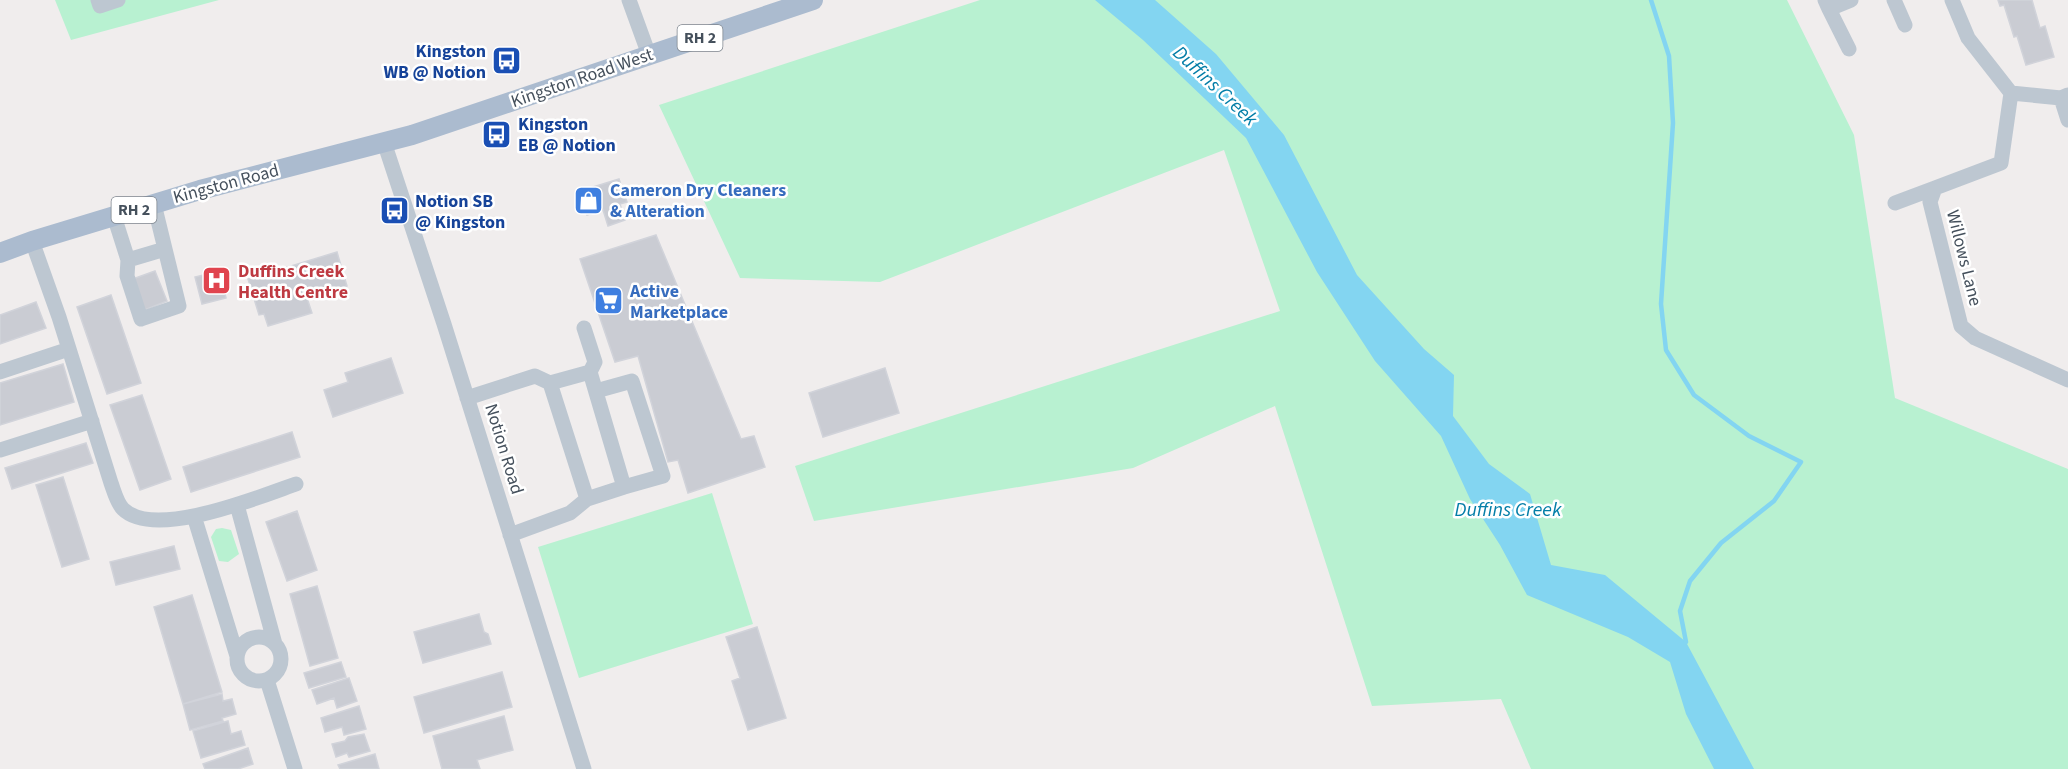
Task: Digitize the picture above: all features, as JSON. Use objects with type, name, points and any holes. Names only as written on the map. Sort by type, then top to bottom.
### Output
[{"type":"main road","name":"Kingston Road West","points":[[384,142],[412,135],[813,0]]},
{"type":"main road","name":"Kingston Road","points":[[0,253],[32,241],[200,190],[384,142]]},
{"type":"street","points":[[98,0],[100,6],[118,0]]},
{"type":"street","points":[[629,0],[649,55]]},
{"type":"street","points":[[1850,49],[1827,5],[1851,0]]},
{"type":"street","points":[[1894,0],[1905,25]]},
{"type":"street","points":[[1952,0],[1968,38],[2011,93],[2064,96],[2068,120]]},
{"type":"street","name":"Willows Lane","points":[[1895,203],[2001,163],[2011,93]]},
{"type":"street","name":"Notion Road","points":[[384,142],[584,769]]},
{"type":"street","name":"Willows Lane","points":[[1935,188],[1930,202],[1961,326],[1975,338],[2068,380]]},
{"type":"street","points":[[114,216],[128,260],[127,276],[141,318],[180,306],[154,204]]},
{"type":"street","points":[[32,241],[111,483],[122,508],[137,518],[150,521],[194,516],[237,506],[296,484]]},
{"type":"street","points":[[128,260],[165,249]]},
{"type":"street","points":[[584,328],[595,362],[590,372],[624,487]]},
{"type":"street","points":[[0,372],[69,349]]},
{"type":"street","points":[[467,398],[534,376],[550,383],[590,372]]},
{"type":"street","points":[[510,536],[570,513],[587,499],[663,476],[632,381],[596,391]]},
{"type":"street","points":[[550,383],[587,499]]},
{"type":"street","points":[[0,450],[92,421]]},
{"type":"street","points":[[194,516],[240,671],[252,681],[267,680],[276,673],[280,664],[280,654],[275,644],[237,506]]},
{"type":"street","points":[[237,656],[242,645],[252,638],[265,638],[275,644]]},
{"type":"street","points":[[267,680],[295,769]]},
{"type":"green space","points":[[55,0],[219,0],[71,40]]},
{"type":"green space","points":[[980,0],[1787,0],[1854,135],[1895,398],[2068,469],[2068,769],[1531,769],[1501,699],[1372,706],[1275,406],[1133,468],[814,521],[795,466],[1280,311],[1224,150],[880,282],[740,278],[659,105]]},
{"type":"green space","points":[[712,493],[753,624],[579,678],[538,547]]},
{"type":"green space","points":[[216,529],[231,530],[239,554],[228,562],[219,561],[211,537]]},
{"type":"water","name":"Duffins Creek","points":[[1095,0],[1155,0],[1216,54],[1284,135],[1357,275],[1424,349],[1454,375],[1453,416],[1489,464],[1530,494],[1551,565],[1605,575],[1686,642],[1754,769],[1714,769],[1686,714],[1670,662],[1628,637],[1527,595],[1500,545],[1470,499],[1441,436],[1375,361],[1317,272],[1246,138],[1143,40]]},
{"type":"building","points":[[1998,0],[2032,0],[2040,28],[2045,26],[2054,57],[2026,65],[2004,5],[2000,6]]},
{"type":"building","points":[[619,179],[627,202],[620,204],[625,220],[608,226],[603,210],[587,215],[580,191]]},
{"type":"building","points":[[656,235],[741,439],[754,436],[765,467],[688,493],[678,460],[668,462],[638,356],[615,362],[580,259]]},
{"type":"building","points":[[337,252],[347,286],[307,298],[312,313],[268,326],[264,314],[259,315],[248,279]]},
{"type":"building","points":[[155,271],[167,301],[142,311],[130,280]]},
{"type":"building","points":[[220,271],[226,298],[202,304],[195,277]]},
{"type":"building","points":[[111,295],[141,383],[107,394],[77,307]]},
{"type":"building","points":[[36,302],[46,328],[0,344],[0,315]]},
{"type":"building","points":[[391,358],[403,393],[333,417],[324,390],[348,382],[345,373]]},
{"type":"building","points":[[63,364],[74,402],[0,425],[0,383]]},
{"type":"building","points":[[885,368],[899,413],[823,437],[809,393]]},
{"type":"building","points":[[142,395],[171,479],[140,490],[110,405]]},
{"type":"building","points":[[292,432],[300,457],[191,492],[183,467]]},
{"type":"building","points":[[86,443],[93,463],[12,489],[5,468]]},
{"type":"building","points":[[63,477],[89,559],[62,567],[36,485]]},
{"type":"building","points":[[297,511],[317,570],[287,581],[266,522]]},
{"type":"building","points":[[174,546],[180,569],[116,585],[110,562]]},
{"type":"building","points":[[317,586],[338,658],[310,666],[290,594]]},
{"type":"building","points":[[192,595],[222,692],[183,704],[154,607]]},
{"type":"building","points":[[479,614],[484,632],[488,634],[491,644],[423,663],[414,632]]},
{"type":"building","points":[[757,627],[786,718],[748,730],[732,681],[740,678],[726,637]]},
{"type":"building","points":[[341,662],[346,677],[309,688],[304,673]]},
{"type":"building","points":[[502,672],[512,707],[424,733],[414,697]]},
{"type":"building","points":[[349,678],[357,701],[337,708],[334,698],[317,704],[312,690]]},
{"type":"building","points":[[222,694],[223,701],[232,699],[236,714],[222,718],[223,721],[190,730],[183,704]]},
{"type":"building","points":[[359,706],[366,729],[344,735],[342,727],[325,732],[321,718]]},
{"type":"building","points":[[504,716],[513,750],[477,760],[480,769],[442,769],[433,736]]},
{"type":"building","points":[[228,721],[231,734],[241,731],[245,745],[201,758],[193,731]]},
{"type":"building","points":[[364,734],[370,751],[349,757],[347,753],[336,757],[332,744],[345,741],[348,737]]},
{"type":"building","points":[[248,748],[253,764],[238,769],[205,769],[203,764]]},
{"type":"building","points":[[375,754],[379,769],[340,769],[338,765]]},
{"type":"waterway","points":[[1651,0],[1669,56],[1673,123],[1661,304],[1666,350],[1694,395],[1749,436],[1801,462],[1774,501],[1721,543],[1690,581],[1680,611],[1686,642]]},
{"type":"place","name":"Kingston WB @ Notion","points":[[507,61]]},
{"type":"place","name":"Kingston EB @ Notion","points":[[497,134]]},
{"type":"place","name":"Cameron Dry Cleaners & Alteration","points":[[589,200]]},
{"type":"place","name":"Notion SB @ Kingston","points":[[394,211]]},
{"type":"place","name":"Duffins Creek Health Centre","points":[[217,281]]},
{"type":"place","name":"Active Marketplace","points":[[609,301]]}]
